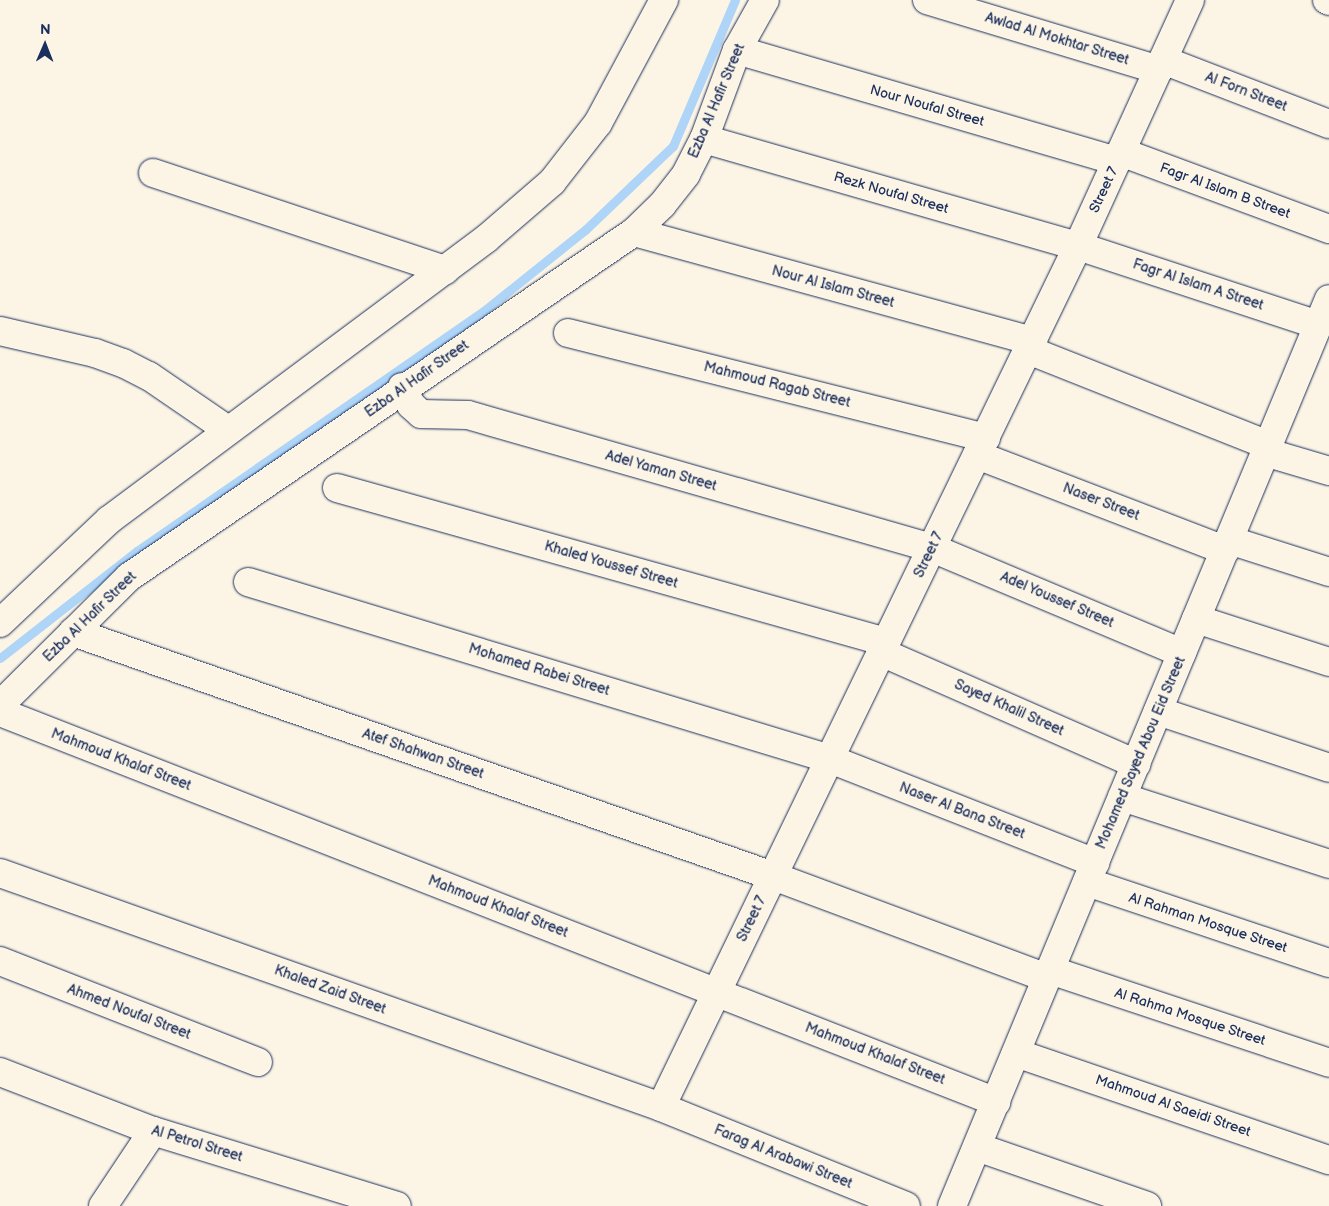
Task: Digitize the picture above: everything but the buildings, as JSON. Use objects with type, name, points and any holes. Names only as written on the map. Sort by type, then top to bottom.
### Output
[{"type":"street","points":[[5,611],[109,520],[486,239],[552,182],[598,123],[664,0]]},
{"type":"street","name":"Ezba Al Hafir Street","points":[[0,705],[128,577],[303,460],[402,387],[634,232],[662,206],[686,174],[704,139],[737,50],[765,0]]},
{"type":"street","name":"Awlad Al Mokhtar Street","points":[[927,0],[1161,65]]},
{"type":"street","name":"Street 7","points":[[661,1107],[1078,246],[1190,0]]},
{"type":"street","name":"Nour Noufal Street","points":[[737,50],[1119,157]]},
{"type":"street","name":"Al Forn Street","points":[[1161,65],[1329,124]]},
{"type":"street","name":"Rezk Noufal Street","points":[[704,139],[1078,246]]},
{"type":"street","name":"Fagr Al Islam B Street","points":[[1119,157],[1329,230]]},
{"type":"street","points":[[153,173],[445,270]]},
{"type":"street","name":"Nour Al Islam Street","points":[[634,232],[1030,346],[1267,449],[1329,471]]},
{"type":"street","name":"Fagr Al Islam A Street","points":[[1078,246],[1318,325]]},
{"type":"street","name":"Mohamed Sayed Abou Eid Street","points":[[952,1206],[1267,449],[1317,359],[1318,325],[1329,299]]},
{"type":"street","points":[[0,331],[95,353],[123,363],[149,376],[228,430]]},
{"type":"street","name":"Mahmoud Ragab Street","points":[[568,333],[981,446]]},
{"type":"street","name":"Adel Yaman Street","points":[[402,387],[411,405],[421,414],[468,415],[932,548]]},
{"type":"street","name":"Naser Street","points":[[981,446],[1227,545],[1329,572]]},
{"type":"street","name":"Khaled Youssef Street","points":[[337,488],[884,647]]},
{"type":"street","name":"Adel Youssef Street","points":[[932,548],[1182,653]]},
{"type":"street","name":"Mohamed Rabei Street","points":[[248,582],[830,759]]},
{"type":"street","points":[[1196,619],[1329,662]]},
{"type":"street","name":"Atef Shahwan Street","points":[[73,632],[772,876]]},
{"type":"street","name":"Sayed Khalil Street","points":[[884,647],[1136,764]]},
{"type":"street","points":[[1158,711],[1329,768]]},
{"type":"street","name":"Mahmoud Khalaf Street","points":[[0,712],[996,1102]]},
{"type":"street","name":"Naser Al Bana Street","points":[[830,759],[1091,873]]},
{"type":"street","points":[[1122,797],[1329,864]]},
{"type":"street","name":"Khaled Zaid Street","points":[[0,873],[661,1107]]},
{"type":"street","name":"Al Rahman Mosque Street","points":[[1091,873],[1329,963]]},
{"type":"street","name":"Al Rahma Mosque Street","points":[[772,876],[1049,974],[1329,1063]]},
{"type":"street","name":"Ahmed Noufal Street","points":[[0,961],[258,1062]]},
{"type":"street","name":"Mahmoud Al Saeidi Street","points":[[1016,1053],[1329,1160]]},
{"type":"street","name":"Al Petrol Street","points":[[0,1072],[153,1131],[397,1206]]},
{"type":"street","name":"Farag Al Arabawi Street","points":[[661,1107],[906,1206]]},
{"type":"street","points":[[103,1206],[153,1131]]},
{"type":"street","points":[[976,1147],[1147,1206]]},
{"type":"waterway","points":[[0,658],[137,551],[485,310],[585,230],[673,146],[735,0]]}]
